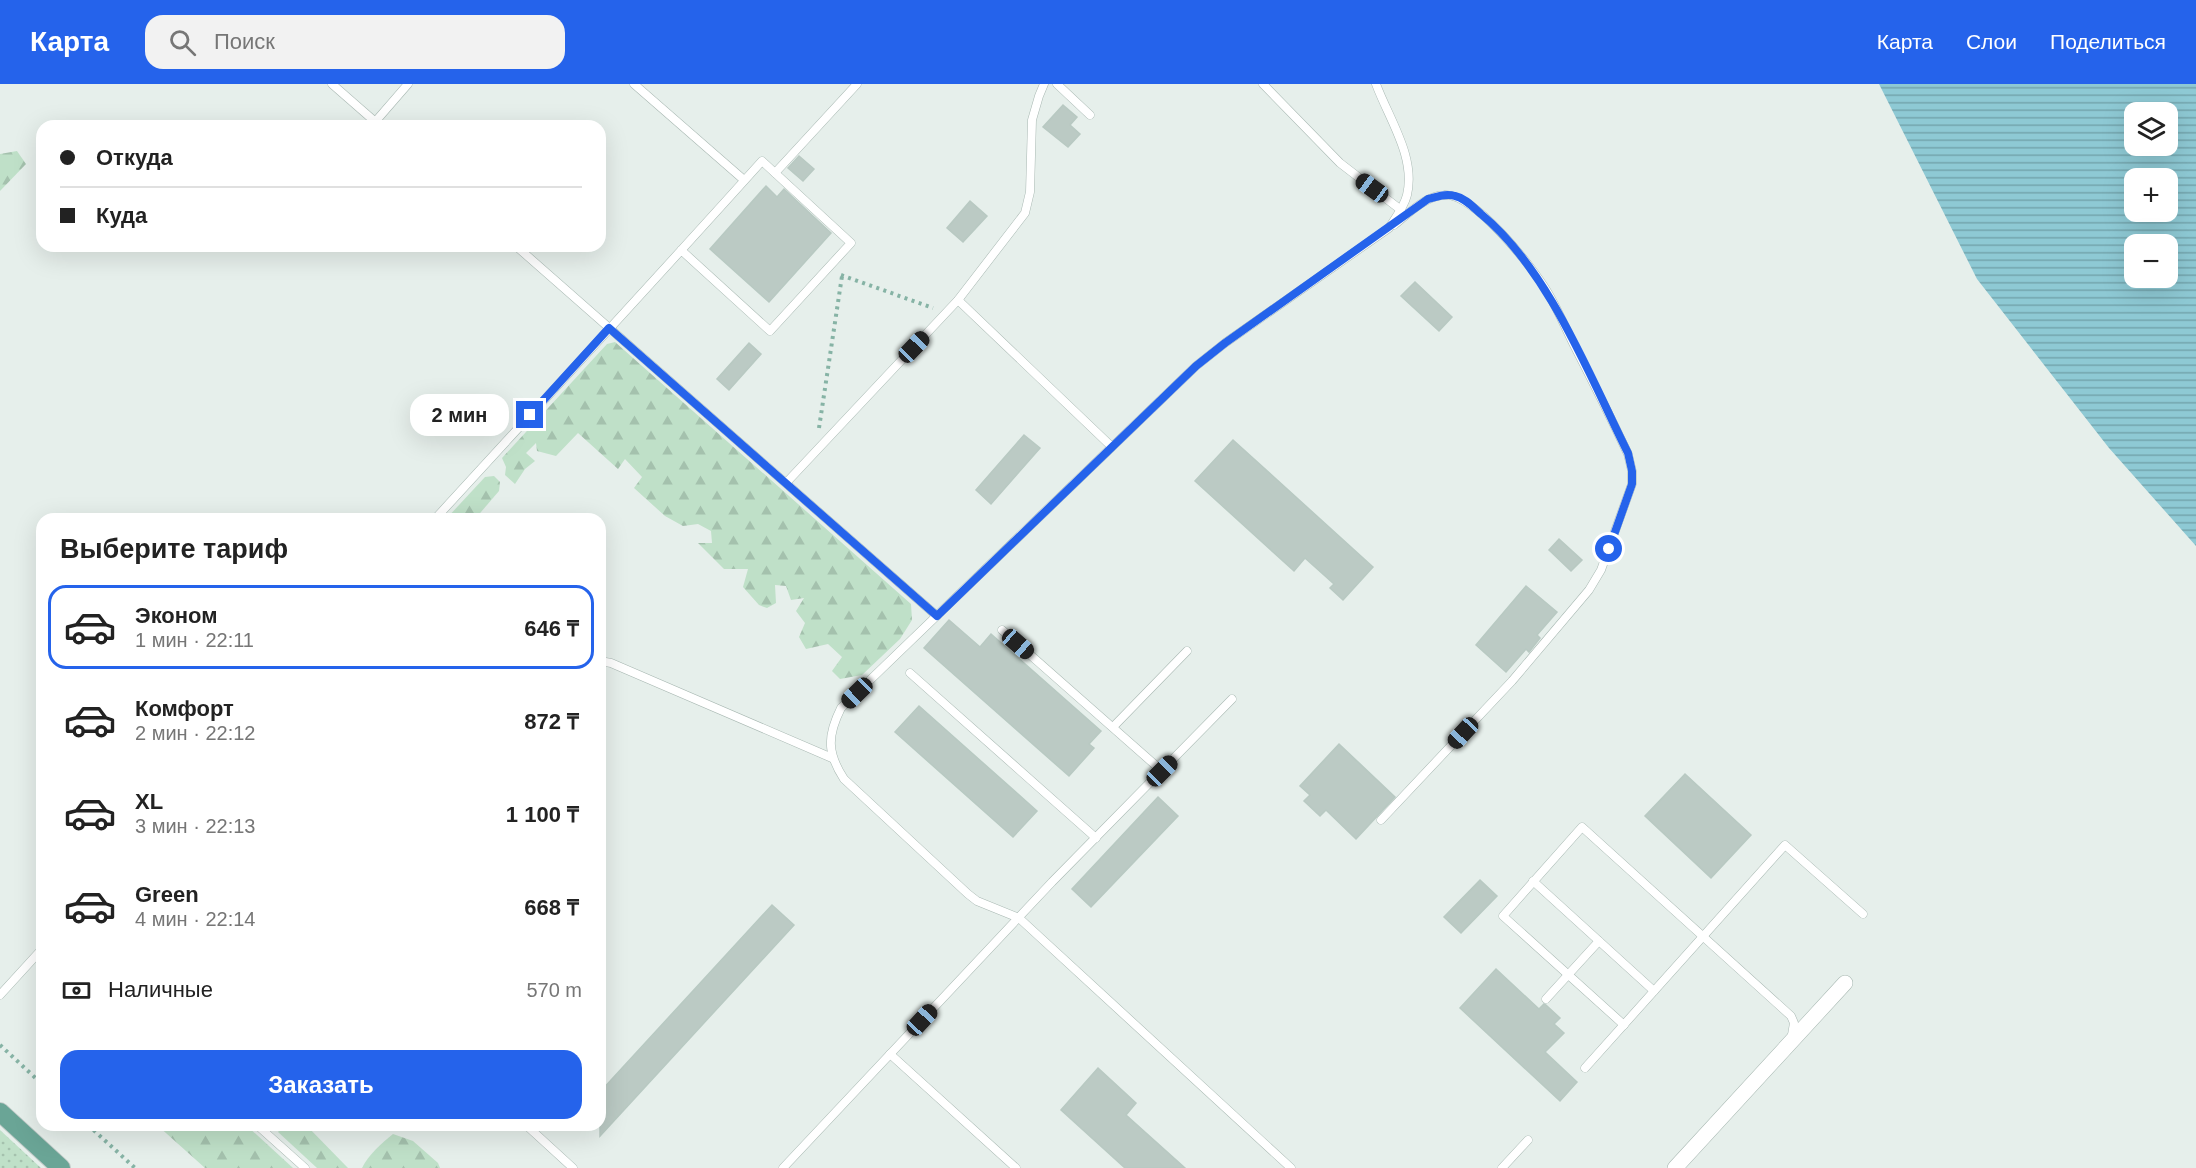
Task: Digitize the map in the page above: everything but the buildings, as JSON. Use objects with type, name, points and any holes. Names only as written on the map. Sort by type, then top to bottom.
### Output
[{"type":"main road","points":[[0,1113],[61,1168]]},
{"type":"street","points":[[1675,1168],[1845,983]]},
{"type":"lane","points":[[332,84],[372,120]]},
{"type":"lane","points":[[380,120],[408,84]]},
{"type":"lane","points":[[634,84],[744,180]]},
{"type":"lane","points":[[775,173],[857,84]]},
{"type":"lane","points":[[786,483],[958,300],[1025,213],[1030,192],[1032,120],[1044,84]]},
{"type":"lane","points":[[1057,84],[1090,115]]},
{"type":"lane","points":[[1263,84],[1340,163],[1401,210]]},
{"type":"lane","points":[[1376,84],[1406,154],[1410,176],[1407,196],[1389,228]]},
{"type":"lane","points":[[440,513],[762,161],[851,243],[770,331],[681,250]]},
{"type":"lane","points":[[1291,1168],[1019,918],[977,901],[968,894],[844,779],[832,758],[831,735],[841,708],[1196,366],[1428,199],[1445,195],[1456,196],[1489,220],[1548,292],[1628,453],[1632,484],[1601,570],[1589,591],[1512,681],[1381,820]]},
{"type":"lane","points":[[523,252],[937,616]]},
{"type":"lane","points":[[958,300],[1112,447]]},
{"type":"lane","points":[[1002,630],[1162,771]]},
{"type":"lane","points":[[1113,728],[1187,651]]},
{"type":"lane","points":[[606,662],[832,758]]},
{"type":"lane","points":[[910,673],[1096,838]]},
{"type":"lane","points":[[783,1168],[1019,918],[1232,699]]},
{"type":"lane","points":[[1624,1025],[1503,916],[1582,827],[1791,1016],[1794,1030],[1790,1042]]},
{"type":"lane","points":[[1586,1068],[1785,845],[1863,914]]},
{"type":"lane","points":[[1533,881],[1654,992]]},
{"type":"lane","points":[[1546,999],[1599,941]]},
{"type":"lane","points":[[0,995],[36,956]]},
{"type":"lane","points":[[890,1054],[1016,1168]]},
{"type":"lane","points":[[264,1131],[305,1168]]},
{"type":"lane","points":[[533,1131],[573,1168]]},
{"type":"lane","points":[[1502,1168],[1528,1140]]},
{"type":"path","points":[[826,270],[947,312]]},
{"type":"path","points":[[816,450],[842,276]]},
{"type":"path","points":[[0,1045],[36,1078]]},
{"type":"path","points":[[94,1131],[135,1168]]},
{"type":"green space","points":[[17,151],[26,164],[0,191],[0,154]]},
{"type":"green space","points":[[615,342],[911,604],[912,620],[900,639],[862,675],[840,679],[832,671],[842,657],[828,644],[806,649],[799,637],[805,623],[796,611],[804,598],[791,600],[786,586],[775,585],[776,603],[767,608],[759,605],[743,587],[748,569],[724,569],[698,543],[712,543],[711,531],[698,524],[683,526],[665,516],[634,488],[642,477],[625,459],[618,469],[578,433],[556,456],[537,451],[536,443],[526,453],[535,461],[525,469],[515,484],[505,475],[506,467],[502,458],[607,344]]},
{"type":"green space","points":[[494,476],[500,482],[499,491],[480,513],[452,513],[485,477]]},
{"type":"green space","points":[[0,1130],[41,1168],[0,1168]]},
{"type":"green space","points":[[164,1131],[253,1131],[293,1168],[205,1168]]},
{"type":"green space","points":[[312,1131],[348,1168],[317,1168],[278,1132]]},
{"type":"green space","points":[[393,1134],[413,1141],[438,1163],[440,1168],[362,1168],[380,1145]]},
{"type":"water","points":[[1879,84],[2196,84],[2196,546],[2109,448],[1977,279]]},
{"type":"route","points":[[530,415],[609,328],[937,616],[1196,366],[1428,199],[1445,195],[1456,196],[1489,220],[1548,292],[1628,453],[1632,484],[1609,549]]}]
